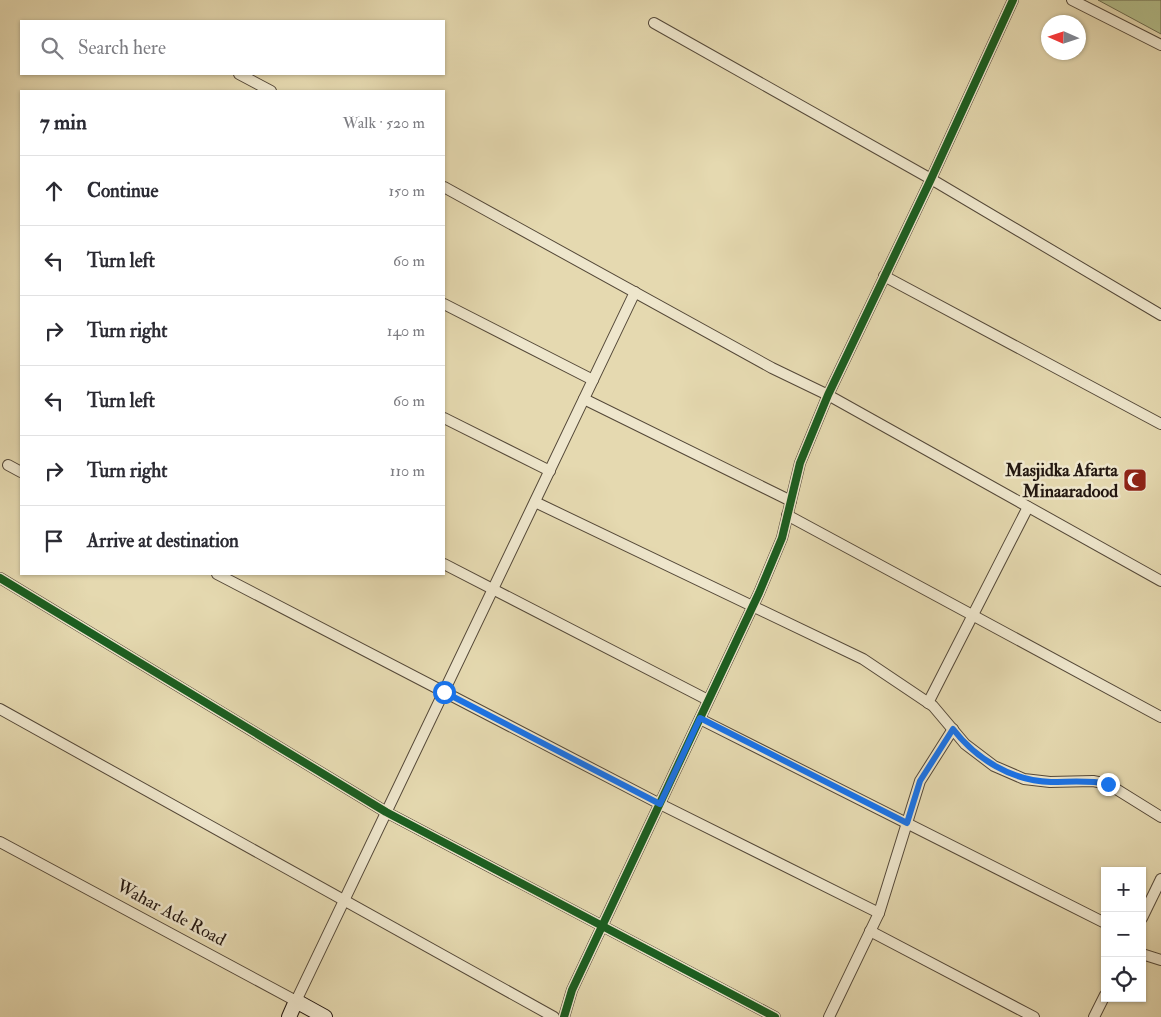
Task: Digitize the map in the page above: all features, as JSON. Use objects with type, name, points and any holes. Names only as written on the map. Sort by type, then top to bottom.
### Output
[{"type":"street","points":[[564,1017],[572,990],[753,605],[782,538],[800,463],[828,395],[931,179],[1013,0]]},
{"type":"street","points":[[1072,0],[1161,45]]},
{"type":"street","points":[[654,23],[931,179],[1161,315]]},
{"type":"street","points":[[241,75],[269,90]]},
{"type":"street","points":[[445,188],[772,368],[828,395],[1161,581]]},
{"type":"street","points":[[884,276],[1161,424]]},
{"type":"street","points":[[288,1017],[635,292]]},
{"type":"street","points":[[445,305],[593,380]]},
{"type":"street","points":[[584,399],[791,501]]},
{"type":"street","points":[[445,418],[550,471]]},
{"type":"street","points":[[8,464],[20,471]]},
{"type":"street","points":[[535,502],[863,659],[928,703],[965,744],[994,766],[1024,779],[1050,782],[1093,781],[1108,784],[1161,817]]},
{"type":"street","points":[[928,703],[1028,507]]},
{"type":"street","points":[[787,515],[1161,717]]},
{"type":"street","points":[[445,565],[708,700]]},
{"type":"street","points":[[220,575],[660,804],[879,913]]},
{"type":"street","points":[[0,578],[386,812],[601,927],[775,1017]]},
{"type":"street","points":[[0,710],[554,1017]]},
{"type":"street","points":[[700,718],[1101,921]]},
{"type":"street","points":[[829,1017],[879,913],[920,781],[953,729]]},
{"type":"street","name":"Wahar Ade Road","points":[[0,842],[326,1017]]},
{"type":"street","points":[[1145,912],[1161,879]]},
{"type":"street","points":[[870,931],[1034,1017]]},
{"type":"street","points":[[1146,955],[1161,960]]},
{"type":"street","points":[[1094,1017],[1102,1002]]},
{"type":"green space","points":[[1098,0],[1161,0],[1161,34]]},
{"type":"cycle path","points":[[564,1017],[572,990],[759,593],[782,538],[800,463],[828,395],[931,179],[1013,0]]},
{"type":"cycle path","points":[[0,578],[386,812],[775,1017]]},
{"type":"place","name":"Masjidka Afarta Minaaradood","points":[[1135,480]]},
{"type":"route","points":[[444,692],[660,804],[700,718],[907,823],[920,781],[953,729],[965,744],[994,766],[1024,779],[1050,782],[1093,781],[1108,784]]}]
